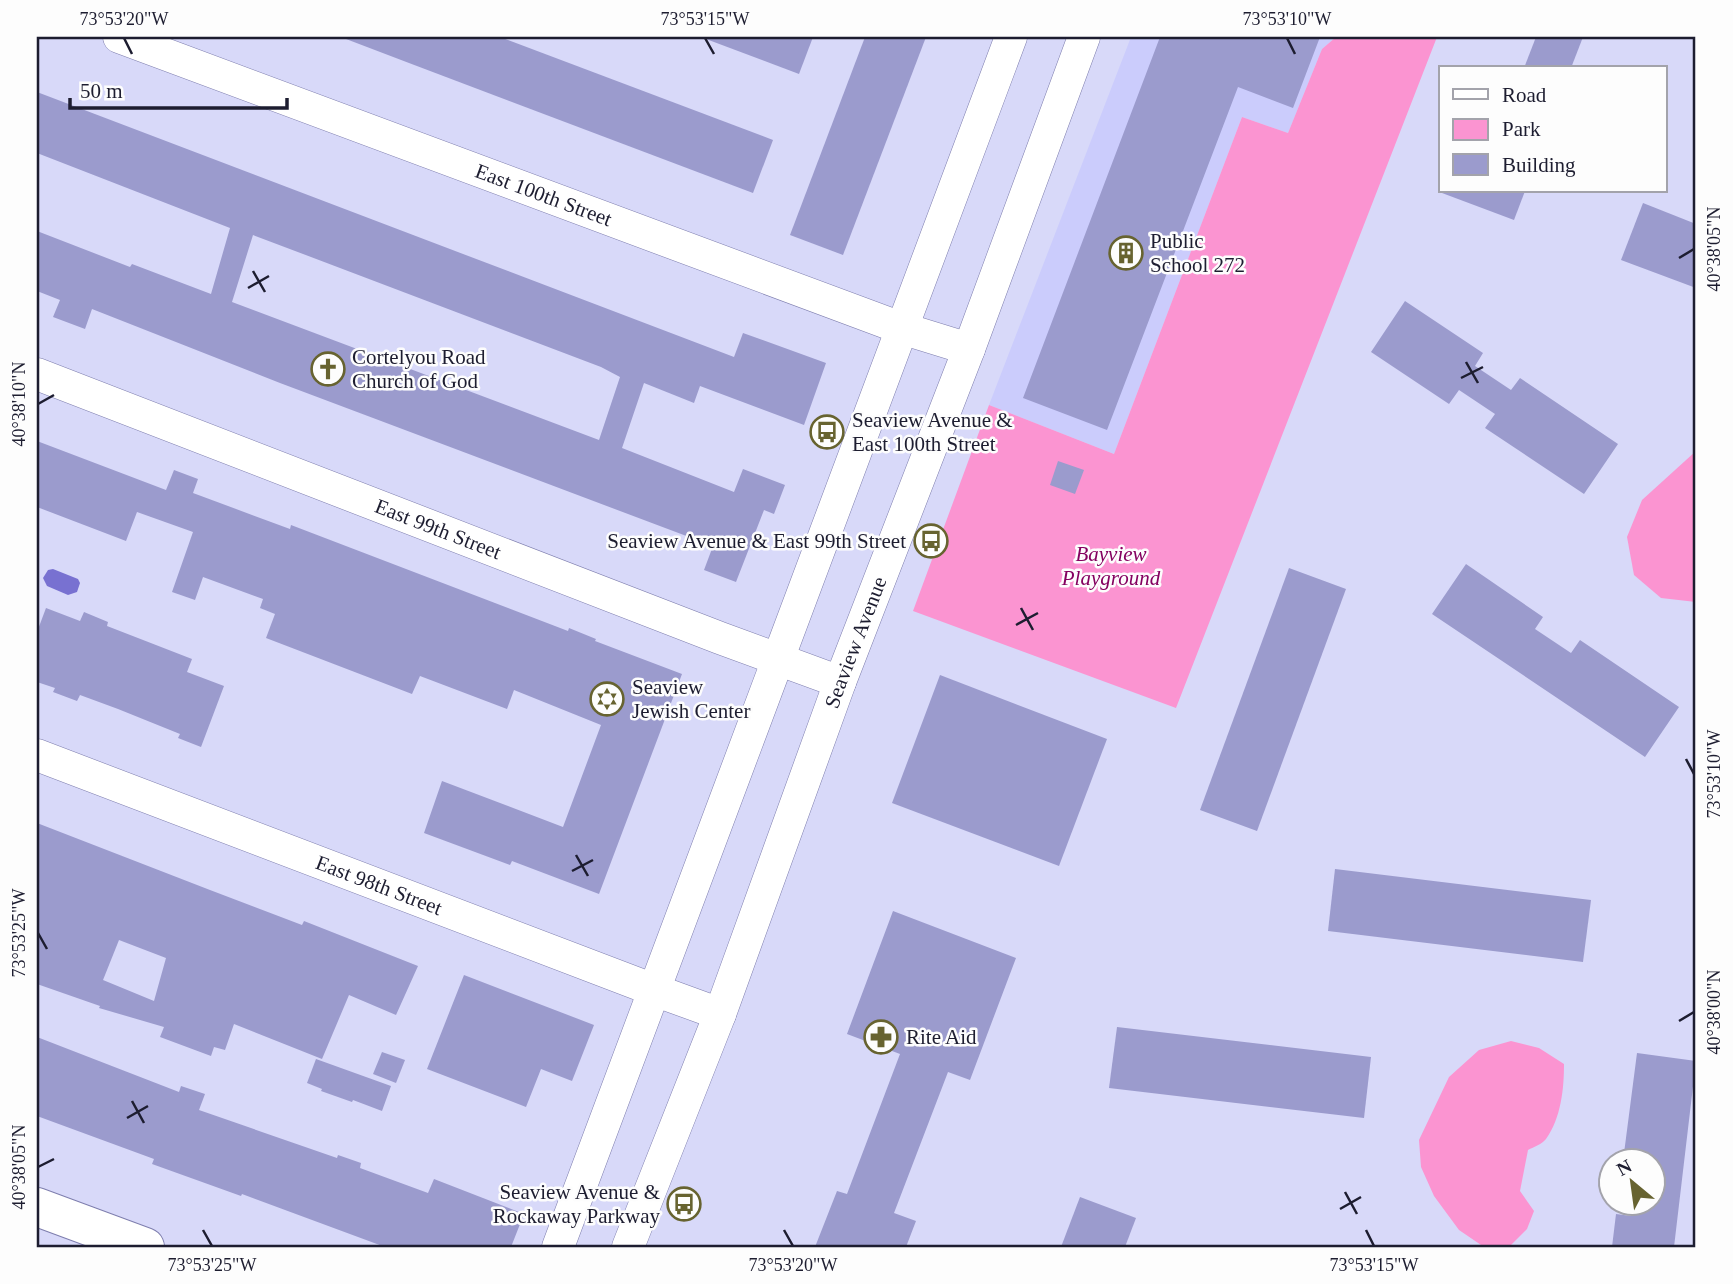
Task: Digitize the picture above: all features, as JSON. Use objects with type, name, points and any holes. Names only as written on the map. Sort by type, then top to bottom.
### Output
[{"type":"main road","points":[[37,1206],[145,1247]]},
{"type":"street","name":"East 100th Street","points":[[119,37],[901,328],[969,349]]},
{"type":"street","points":[[558,1247],[1011,37]]},
{"type":"street","name":"Seaview Avenue","points":[[628,1247],[720,1014],[840,682],[969,349],[1084,37]]},
{"type":"street","name":"East 99th Street","points":[[37,374],[840,682]]},
{"type":"street","name":"East 98th Street","points":[[37,755],[720,1014]]},
{"type":"shaded area","name":"Public School 272","points":[[1131,37],[1336,37],[1322,49],[1288,133],[1242,117],[1114,454],[989,405]]},
{"type":"shaded area","points":[[53,569],[78,579],[80,583],[77,592],[68,595],[47,586],[43,578],[48,570]]},
{"type":"green space","name":"Bayview Playground","points":[[1336,37],[1437,37],[1176,708],[913,611],[989,405],[1114,454],[1242,117],[1288,133],[1322,49]]},
{"type":"green space","points":[[1696,451],[1696,602],[1661,598],[1634,575],[1627,537],[1642,500]]},
{"type":"green space","points":[[1511,1041],[1539,1048],[1564,1064],[1562,1093],[1551,1131],[1544,1141],[1528,1150],[1520,1191],[1534,1211],[1527,1229],[1510,1246],[1484,1247],[1459,1230],[1434,1196],[1421,1167],[1419,1140],[1449,1077],[1479,1050]]},
{"type":"building","points":[[500,37],[773,140],[753,193],[346,39]]},
{"type":"building","points":[[706,37],[813,37],[799,74]]},
{"type":"building","points":[[865,37],[926,37],[843,255],[790,235]]},
{"type":"building","name":"Public School 272","points":[[1160,37],[1320,37],[1293,108],[1238,87],[1107,430],[1023,398]]},
{"type":"building","points":[[1536,37],[1583,37],[1572,66],[1525,66]]},
{"type":"building","points":[[37,92],[734,357],[743,333],[826,363],[804,425],[700,386],[694,403],[644,383],[622,448],[734,492],[743,469],[785,485],[774,514],[764,510],[736,582],[704,570],[713,546],[280,383],[92,309],[85,329],[53,317],[60,300],[37,291],[37,231],[130,267],[132,264],[211,294],[230,228],[37,153]],"holes":[[[253,235],[601,367],[620,377],[599,440],[232,302]]]},
{"type":"building","points":[[1442,192],[1525,192],[1514,220]]},
{"type":"building","points":[[1643,203],[1696,224],[1696,288],[1621,260]]},
{"type":"building","points":[[1405,301],[1483,353],[1475,366],[1511,390],[1520,378],[1618,444],[1584,494],[1485,428],[1495,414],[1459,390],[1449,404],[1371,352]]},
{"type":"building","points":[[37,441],[166,490],[174,470],[198,479],[193,493],[290,529],[291,525],[568,631],[569,628],[596,639],[595,641],[682,674],[599,894],[512,861],[510,865],[424,833],[442,781],[563,827],[601,725],[514,690],[507,709],[420,676],[412,694],[266,638],[275,614],[260,608],[263,599],[203,577],[195,600],[172,592],[193,532],[137,512],[126,541],[37,507]]},
{"type":"building","points":[[1058,461],[1084,470],[1075,494],[1050,485]]},
{"type":"building","points":[[1466,564],[1543,617],[1535,629],[1571,653],[1580,640],[1679,707],[1645,757],[1432,614]]},
{"type":"building","points":[[1289,568],[1346,589],[1257,831],[1200,810]]},
{"type":"building","points":[[46,608],[80,621],[84,612],[108,622],[107,626],[192,659],[187,672],[224,686],[201,747],[178,738],[180,734],[118,709],[80,695],[77,701],[53,692],[55,688],[37,682],[37,632]]},
{"type":"building","points":[[940,675],[1107,739],[1059,866],[892,803]]},
{"type":"building","points":[[37,823],[302,925],[304,921],[418,966],[396,1015],[349,995],[322,1059],[234,1024],[225,1050],[214,1047],[211,1056],[160,1037],[164,1027],[99,1008],[100,1006],[37,984]],"holes":[[[119,940],[166,958],[154,1001],[103,980]]]},
{"type":"building","points":[[1335,869],[1591,900],[1583,962],[1328,931]]},
{"type":"building","points":[[893,911],[1016,958],[970,1080],[948,1072],[894,1213],[916,1221],[906,1247],[815,1247],[837,1191],[847,1194],[900,1054],[847,1034]]},
{"type":"building","points":[[464,975],[594,1025],[572,1081],[541,1069],[526,1107],[427,1069]]},
{"type":"building","points":[[1117,1027],[1371,1057],[1364,1118],[1109,1088]]},
{"type":"building","points":[[37,1037],[179,1092],[181,1086],[205,1094],[199,1110],[337,1158],[338,1155],[361,1163],[360,1168],[428,1193],[434,1179],[524,1214],[511,1247],[385,1247],[152,1164],[154,1159],[37,1116]]},
{"type":"building","points":[[382,1052],[405,1060],[396,1083],[373,1074]]},
{"type":"building","points":[[1637,1053],[1696,1061],[1674,1247],[1612,1247],[1616,1218],[1666,1218],[1666,1148],[1625,1148]]},
{"type":"building","points":[[316,1059],[391,1086],[382,1111],[321,1091],[322,1089],[307,1083]]},
{"type":"building","points":[[1080,1197],[1136,1218],[1125,1247],[1061,1247]]},
{"type":"place","name":"Public School 272","points":[[1126,253]]},
{"type":"place","name":"Cortelyou Road Church of God","points":[[328,369]]},
{"type":"place","name":"Seaview Avenue & East 100th Street","points":[[827,432]]},
{"type":"place","name":"Seaview Avenue & East 99th Street","points":[[931,541]]},
{"type":"place","name":"Seaview Jewish Center","points":[[607,699]]},
{"type":"place","name":"Rite Aid","points":[[881,1037]]},
{"type":"place","name":"Seaview Avenue & Rockaway Parkway","points":[[684,1204]]}]
